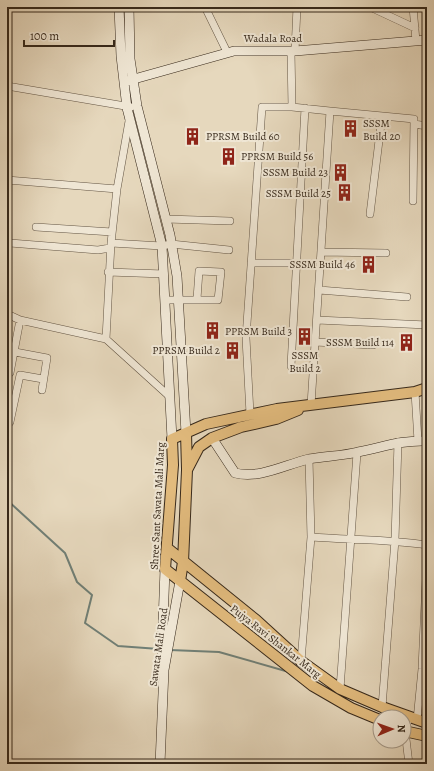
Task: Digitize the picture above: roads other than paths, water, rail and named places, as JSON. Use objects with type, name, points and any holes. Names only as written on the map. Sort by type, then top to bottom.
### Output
[{"type":"main road","points":[[119,7],[124,82],[129,120],[177,276],[177,299],[188,470]]},
{"type":"main road","points":[[129,7],[133,80],[137,106],[166,219],[167,245],[164,274],[172,439]]},
{"type":"main road","name":"Wadala Road","points":[[124,82],[227,52],[242,50],[293,52],[427,40]]},
{"type":"main road","name":"Shree Sant Savata Mali Marg","points":[[164,670],[162,650],[165,569],[172,465],[172,439],[206,424],[250,414],[415,392],[427,388]]},
{"type":"main road","name":"Shree Sant Savata Mali Marg","points":[[180,581],[183,562],[188,470],[199,448],[212,438],[276,419],[311,405]]},
{"type":"main road","points":[[212,438],[235,473],[247,476],[271,471],[309,459],[357,453],[398,442],[424,442]]},
{"type":"main road","points":[[167,548],[256,620],[301,661],[340,688],[382,707],[427,723]]},
{"type":"main road","name":"Pujya Ravi Shankar Marg","points":[[165,569],[313,686],[351,708],[372,717]]},
{"type":"main road","name":"Sawata Mali Road","points":[[160,764],[164,670],[180,581]]},
{"type":"main road","points":[[412,733],[427,736]]},
{"type":"street","points":[[205,7],[227,52]]},
{"type":"street","points":[[292,107],[293,52],[298,7]]},
{"type":"street","points":[[370,7],[415,28]]},
{"type":"street","points":[[413,7],[416,41]]},
{"type":"street","points":[[7,86],[127,108],[137,106]]},
{"type":"street","points":[[250,414],[246,338],[262,107],[292,107],[414,119],[413,201]]},
{"type":"street","points":[[291,366],[304,108]]},
{"type":"street","points":[[311,405],[330,111]]},
{"type":"street","points":[[370,214],[382,116]]},
{"type":"street","points":[[106,339],[110,246],[117,189],[129,120]]},
{"type":"street","points":[[414,124],[427,126]]},
{"type":"street","points":[[7,180],[117,189]]},
{"type":"street","points":[[166,219],[230,222]]},
{"type":"street","points":[[36,227],[112,232]]},
{"type":"street","points":[[10,243],[98,250],[110,246],[167,245],[229,250]]},
{"type":"street","points":[[321,252],[386,253]]},
{"type":"street","points":[[251,263],[296,263]]},
{"type":"street","points":[[165,300],[218,300],[221,272],[199,271],[197,299]]},
{"type":"street","points":[[108,272],[164,274]]},
{"type":"street","points":[[319,290],[406,297]]},
{"type":"street","points":[[7,314],[20,320],[106,339],[169,396]]},
{"type":"street","points":[[7,372],[10,373],[20,320]]},
{"type":"street","points":[[317,320],[427,325]]},
{"type":"street","points":[[315,342],[373,345]]},
{"type":"street","points":[[15,352],[47,358],[42,390]]},
{"type":"street","points":[[10,422],[20,375],[44,379]]},
{"type":"street","points":[[415,392],[424,442]]},
{"type":"street","points":[[382,707],[395,540],[398,442]]},
{"type":"street","points":[[340,688],[357,453]]},
{"type":"street","points":[[301,661],[311,537],[309,459]]},
{"type":"street","points":[[311,537],[350,540],[395,540],[427,545]]},
{"type":"street","points":[[413,718],[424,669],[427,558]]},
{"type":"street","points":[[407,749],[410,764]]},
{"type":"waterway","points":[[7,500],[65,553],[77,582],[92,595],[85,623],[118,646],[159,649]]},
{"type":"waterway","points":[[170,650],[219,652],[289,672]]},
{"type":"place","name":"SSSM Build 20","points":[[350,129]]},
{"type":"place","name":"PPRSM Build 60","points":[[193,136]]},
{"type":"place","name":"PPRSM Build 56","points":[[228,156]]},
{"type":"place","name":"SSSM Build 23","points":[[341,172]]},
{"type":"place","name":"SSSM Build 25","points":[[344,193]]},
{"type":"place","name":"SSSM Build 46","points":[[368,264]]},
{"type":"place","name":"PPRSM Build 3","points":[[212,331]]},
{"type":"place","name":"SSSM Build 2","points":[[305,337]]},
{"type":"place","name":"SSSM Build 114","points":[[407,342]]},
{"type":"place","name":"PPRSM Build 2","points":[[233,350]]}]
